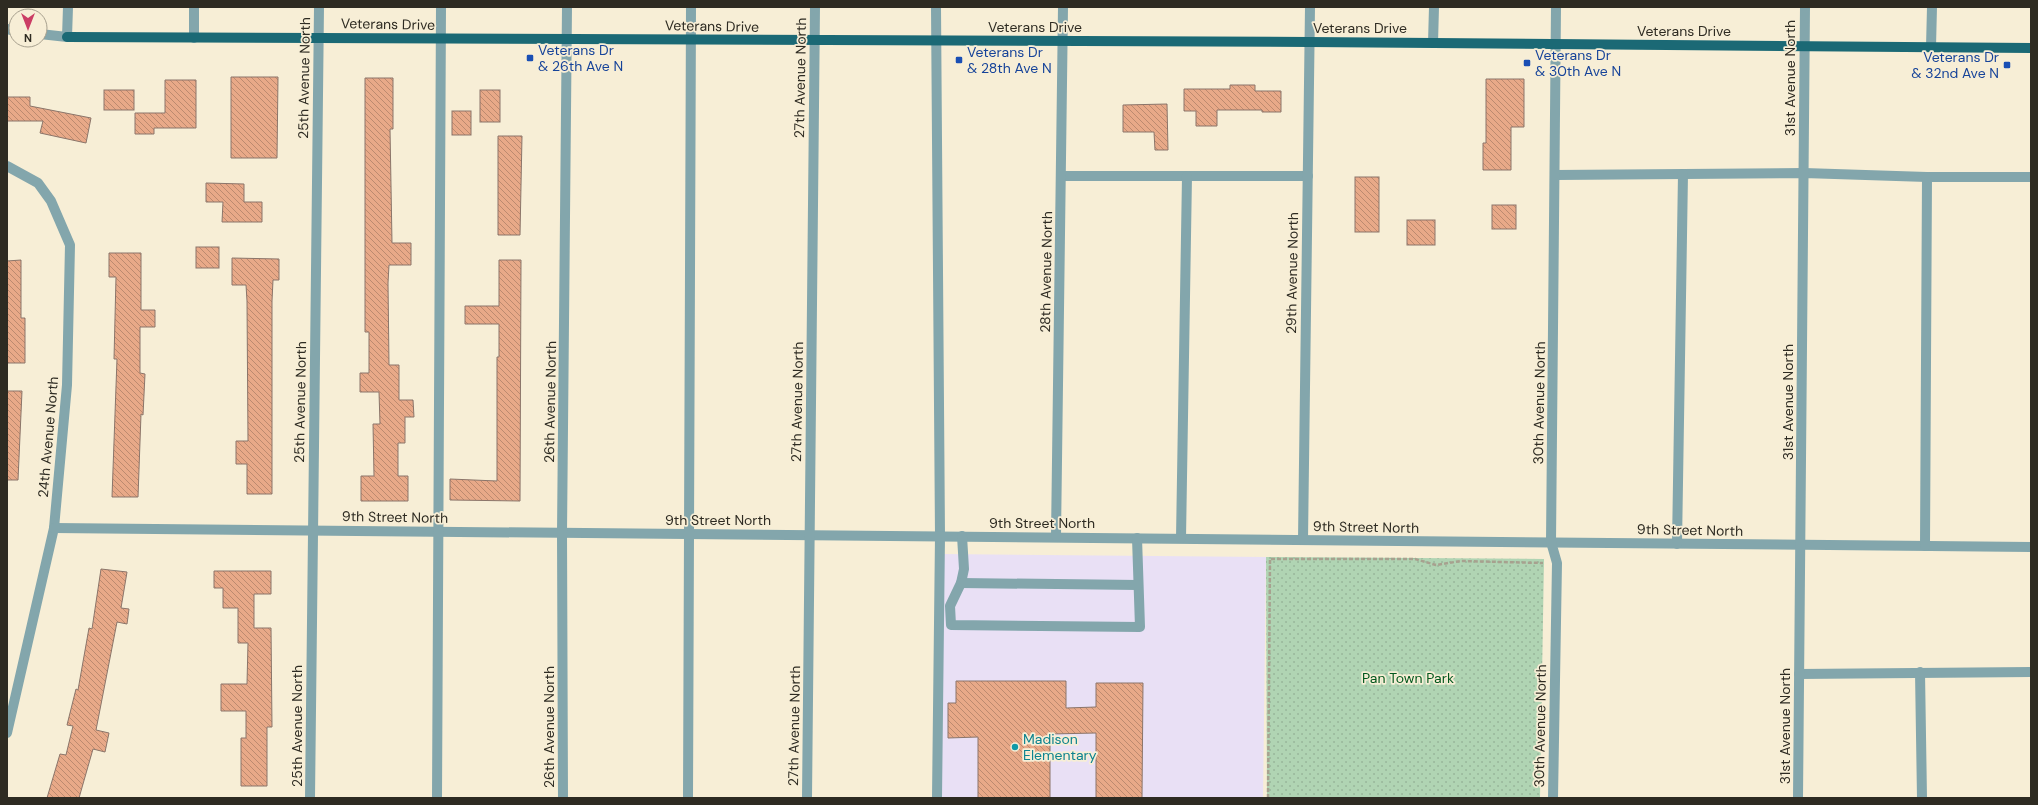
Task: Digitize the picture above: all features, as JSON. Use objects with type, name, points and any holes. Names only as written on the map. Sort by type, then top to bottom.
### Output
[{"type":"main road","name":"Veterans Drive","points":[[67,37],[1310,42],[2031,48]]},
{"type":"street","points":[[67,37],[68,7]]},
{"type":"street","points":[[194,7],[194,38]]},
{"type":"street","name":"25th Avenue North","points":[[310,798],[319,7]]},
{"type":"street","points":[[437,798],[441,7]]},
{"type":"street","name":"26th Avenue North","points":[[563,798],[562,533],[567,7]]},
{"type":"street","points":[[688,798],[690,7]]},
{"type":"street","name":"27th Avenue North","points":[[807,798],[815,7]]},
{"type":"street","points":[[936,7],[940,536],[937,798]]},
{"type":"street","name":"28th Avenue North","points":[[1056,536],[1063,7]]},
{"type":"street","name":"29th Avenue North","points":[[1303,540],[1310,7]]},
{"type":"street","points":[[1433,43],[1434,7]]},
{"type":"street","name":"30th Avenue North","points":[[1553,798],[1557,563],[1551,542],[1556,7]]},
{"type":"street","name":"31st Avenue North","points":[[1798,798],[1804,174],[1804,7]]},
{"type":"street","points":[[1931,47],[1932,7]]},
{"type":"street","name":"Veterans Drive","points":[[48,35],[67,37]]},
{"type":"street","name":"24th Avenue North","points":[[7,166],[38,183],[51,201],[70,245],[67,384],[54,528],[7,733]]},
{"type":"street","points":[[1677,544],[1683,174]]},
{"type":"street","points":[[1555,175],[1804,174],[1927,177],[2031,177]]},
{"type":"street","points":[[1061,176],[1308,176]]},
{"type":"street","points":[[1181,538],[1187,176]]},
{"type":"street","points":[[1925,546],[1927,177]]},
{"type":"street","name":"9th Street North","points":[[54,528],[1056,536],[1303,540],[2031,547]]},
{"type":"street","points":[[962,536],[964,569],[960,583],[950,606],[951,625],[1140,627],[1137,538]]},
{"type":"street","points":[[960,583],[1138,585]]},
{"type":"street","points":[[1920,672],[1922,798]]},
{"type":"street","points":[[1800,674],[2031,672]]},
{"type":"path","points":[[1268,798],[1270,559],[1415,559],[1436,565],[1461,561],[1543,563]]},
{"type":"shaded area","points":[[940,554],[1266,557],[1263,798],[938,798]]},
{"type":"green space","name":"Pan Town Park","points":[[1266,557],[1544,559],[1540,798],[1267,798]]},
{"type":"building","points":[[231,77],[278,77],[277,158],[231,158]]},
{"type":"building","points":[[365,78],[393,78],[393,129],[390,129],[392,243],[411,243],[411,265],[389,265],[388,283],[389,365],[399,365],[399,400],[413,400],[414,417],[405,417],[405,443],[398,443],[398,476],[408,476],[408,501],[361,501],[361,476],[374,476],[373,424],[380,424],[379,392],[360,392],[360,373],[369,373],[369,332],[365,332]]},
{"type":"building","points":[[1486,79],[1524,79],[1524,127],[1511,127],[1511,170],[1483,170],[1483,143],[1486,143]]},
{"type":"building","points":[[165,80],[196,80],[196,128],[154,128],[154,134],[135,134],[135,113],[165,113]]},
{"type":"building","points":[[1230,85],[1255,85],[1255,91],[1281,91],[1281,112],[1262,112],[1262,110],[1217,110],[1217,126],[1196,126],[1196,111],[1184,111],[1184,89],[1230,89]]},
{"type":"building","points":[[104,90],[134,90],[134,110],[104,110]]},
{"type":"building","points":[[480,90],[500,90],[500,122],[480,122]]},
{"type":"building","points":[[7,97],[30,97],[30,106],[91,118],[86,143],[40,133],[43,121],[7,121]]},
{"type":"building","points":[[1167,104],[1168,150],[1155,150],[1154,132],[1123,132],[1123,105]]},
{"type":"building","points":[[452,111],[471,111],[471,135],[452,135]]},
{"type":"building","points":[[498,136],[522,136],[520,235],[498,235]]},
{"type":"building","points":[[1355,177],[1379,177],[1379,232],[1355,232]]},
{"type":"building","points":[[206,183],[244,184],[244,202],[262,202],[262,222],[222,222],[223,202],[206,202]]},
{"type":"building","points":[[1492,205],[1516,205],[1516,229],[1492,229]]},
{"type":"building","points":[[1407,220],[1435,220],[1435,245],[1407,245]]},
{"type":"building","points":[[196,247],[219,247],[219,268],[196,268]]},
{"type":"building","points":[[109,253],[141,253],[141,310],[155,310],[155,327],[140,327],[140,373],[145,374],[143,415],[141,414],[138,497],[112,497],[117,359],[114,359],[116,277],[109,277]]},
{"type":"building","points":[[232,258],[279,259],[279,280],[273,280],[272,301],[272,494],[247,494],[247,464],[236,464],[236,441],[248,441],[247,301],[246,285],[232,285]]},
{"type":"building","points":[[21,260],[21,318],[25,318],[25,363],[7,363],[7,261]]},
{"type":"building","points":[[499,260],[521,260],[520,501],[450,500],[450,479],[497,481],[497,357],[499,357],[499,324],[465,324],[465,306],[499,306]]},
{"type":"building","points":[[7,391],[22,391],[18,480],[7,480]]},
{"type":"building","points":[[101,569],[127,572],[121,608],[129,609],[127,624],[117,622],[96,730],[109,733],[105,752],[93,749],[79,798],[47,798],[60,754],[66,755],[73,726],[67,725],[76,689],[78,690],[89,628],[92,629]]},
{"type":"building","points":[[214,571],[271,571],[271,594],[254,594],[254,628],[271,628],[272,727],[267,727],[267,786],[241,786],[241,738],[246,738],[246,711],[221,711],[221,684],[247,684],[248,643],[238,643],[238,608],[223,608],[223,588],[214,588]]},
{"type":"building","name":"Madison Elementary","points":[[956,681],[1066,681],[1066,708],[1096,707],[1096,683],[1143,683],[1142,798],[1096,798],[1096,733],[1050,734],[1050,798],[978,798],[978,737],[948,738],[948,703],[956,703]]},
{"type":"place","name":"Veterans Dr & 26th Ave N","points":[[530,58]]},
{"type":"place","name":"Veterans Dr & 28th Ave N","points":[[959,60]]},
{"type":"place","name":"Veterans Dr & 30th Ave N","points":[[1527,63]]},
{"type":"place","name":"Veterans Dr & 32nd Ave N","points":[[2007,65]]},
{"type":"place","name":"Madison Elementary","points":[[1015,747]]}]
